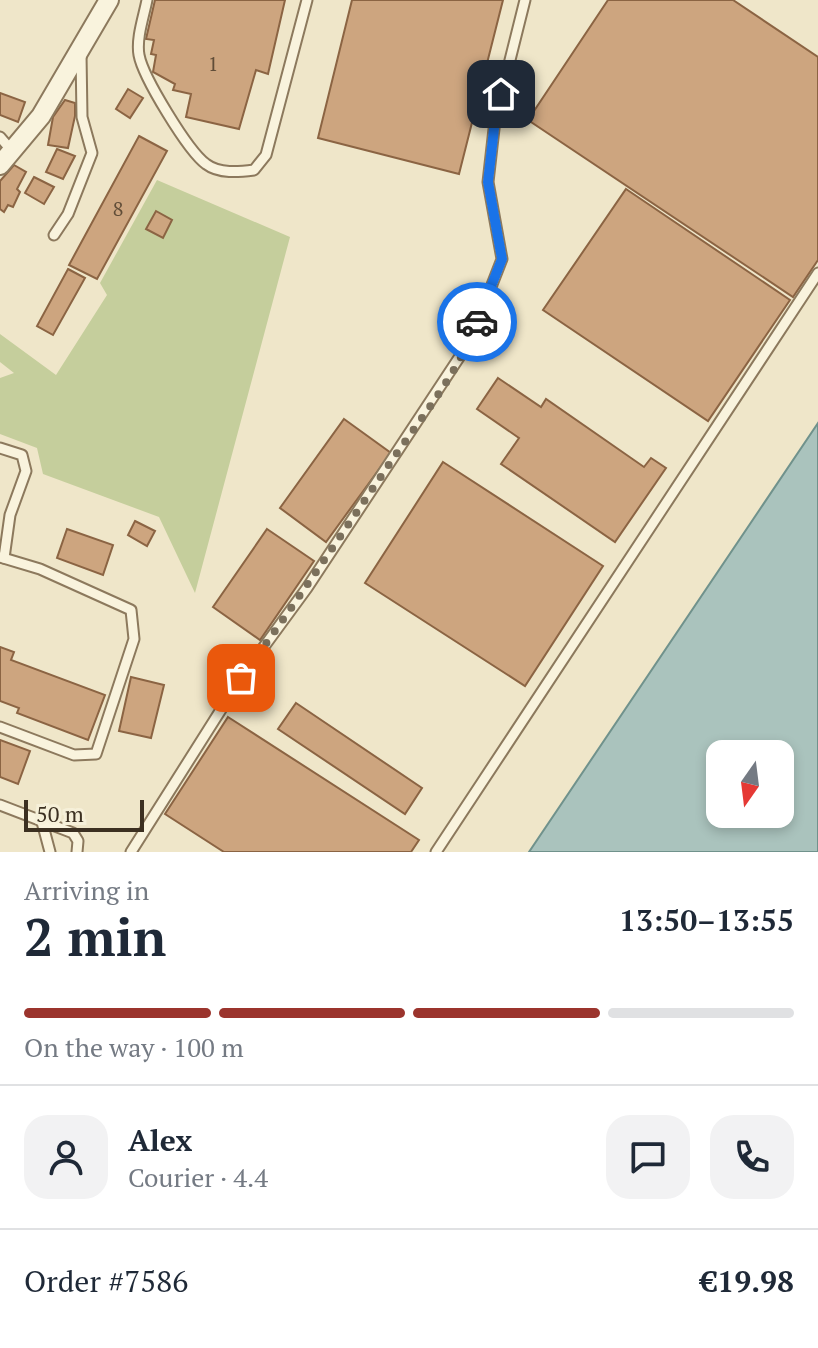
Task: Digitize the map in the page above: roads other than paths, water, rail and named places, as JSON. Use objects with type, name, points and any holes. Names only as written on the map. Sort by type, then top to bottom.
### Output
[{"type":"street","points":[[4,151],[41,116],[109,0]]},
{"type":"lane","points":[[147,0],[140,31],[139,55],[151,82],[185,141],[208,166],[232,172],[254,170],[266,155],[307,0]]},
{"type":"lane","points":[[131,852],[241,678],[307,588],[470,341],[502,259],[488,182],[495,120],[525,0]]},
{"type":"lane","points":[[54,235],[68,214],[92,153],[82,117],[81,51]]},
{"type":"lane","points":[[436,852],[818,273]]},
{"type":"lane","points":[[0,448],[22,455],[26,471],[10,515],[2,558],[40,569],[131,610],[134,639],[96,754],[74,755],[0,727]]},
{"type":"lane","points":[[0,805],[73,833],[78,841],[77,852]]},
{"type":"lane","points":[[42,822],[50,852]]},
{"type":"water","points":[[818,423],[818,852],[529,852]]}]
